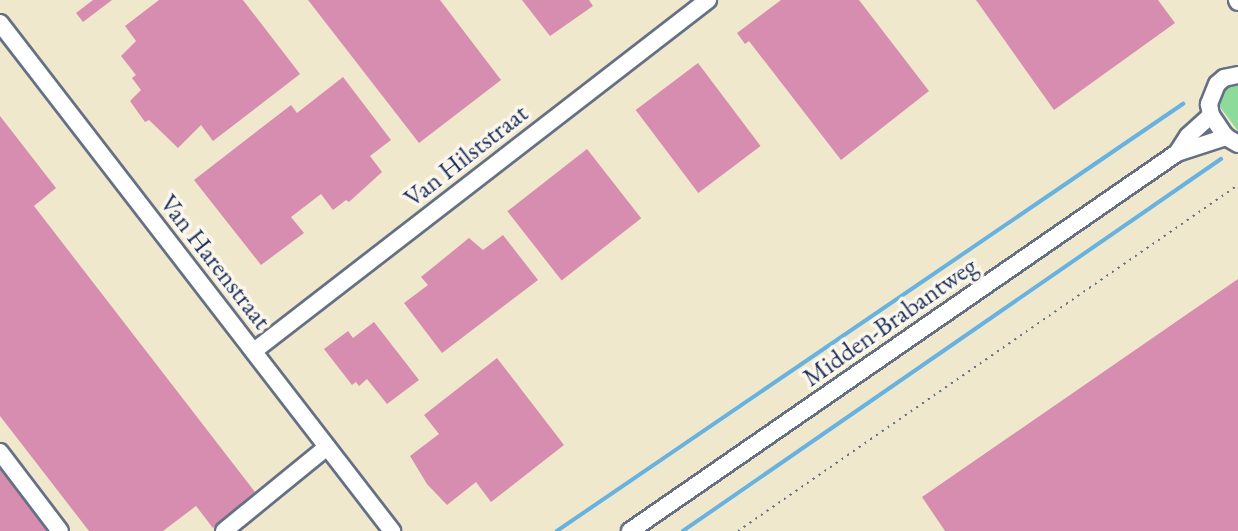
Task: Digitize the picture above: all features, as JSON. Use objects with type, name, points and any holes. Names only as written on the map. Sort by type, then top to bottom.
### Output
[{"type":"street","name":"Van Hilststraat","points":[[254,351],[708,0]]},
{"type":"street","name":"Van Harenstraat","points":[[0,23],[392,531]]},
{"type":"street","points":[[1232,140],[1211,115],[1209,103],[1212,92],[1231,76],[1238,65]]},
{"type":"street","name":"Midden-Brabantweg","points":[[1177,153],[1188,136],[1211,115]]},
{"type":"street","name":"Midden-Brabantweg","points":[[630,531],[1177,153],[1232,140]]},
{"type":"street","points":[[225,531],[327,447]]},
{"type":"street","points":[[0,452],[60,531]]},
{"type":"path","points":[[738,531],[1238,185]]},
{"type":"green space","points":[[1238,84],[1238,131],[1220,107],[1219,100],[1225,88]]},
{"type":"building","points":[[93,0],[112,0],[83,22],[76,13]]},
{"type":"building","points":[[159,0],[243,0],[300,74],[213,141],[201,125],[178,148],[149,120],[145,122],[130,101],[141,90],[132,78],[136,75],[121,56],[136,41],[125,26]]},
{"type":"building","points":[[308,0],[440,0],[501,80],[419,143]]},
{"type":"building","points":[[522,0],[589,0],[593,6],[550,36]]},
{"type":"building","points":[[781,0],[859,0],[929,91],[841,160],[749,41],[745,44],[737,33]]},
{"type":"building","points":[[976,0],[1158,0],[1175,23],[1054,110]]},
{"type":"building","points":[[698,63],[761,146],[698,193],[636,110]]},
{"type":"building","points":[[343,77],[391,140],[370,156],[382,172],[349,202],[346,200],[333,210],[321,194],[291,217],[304,233],[261,265],[194,180],[291,105],[297,113]]},
{"type":"building","points":[[0,116],[56,188],[34,206],[255,492],[213,528],[196,506],[163,531],[89,531],[0,416]]},
{"type":"building","points":[[587,149],[641,218],[562,281],[507,211]]},
{"type":"building","points":[[503,235],[538,280],[442,353],[404,303],[428,285],[421,277],[469,238],[483,250]]},
{"type":"building","points":[[1238,279],[1238,531],[945,531],[922,497]]},
{"type":"building","points":[[374,322],[419,380],[387,404],[367,379],[359,386],[356,382],[352,385],[324,349],[348,331],[353,338]]},
{"type":"building","points":[[497,358],[564,445],[491,502],[476,482],[447,505],[427,484],[410,456],[439,434],[424,415]]},
{"type":"building","points":[[0,469],[47,531],[0,531]]},
{"type":"waterway","points":[[557,531],[1183,104]]},
{"type":"waterway","points":[[683,531],[1221,159]]}]
